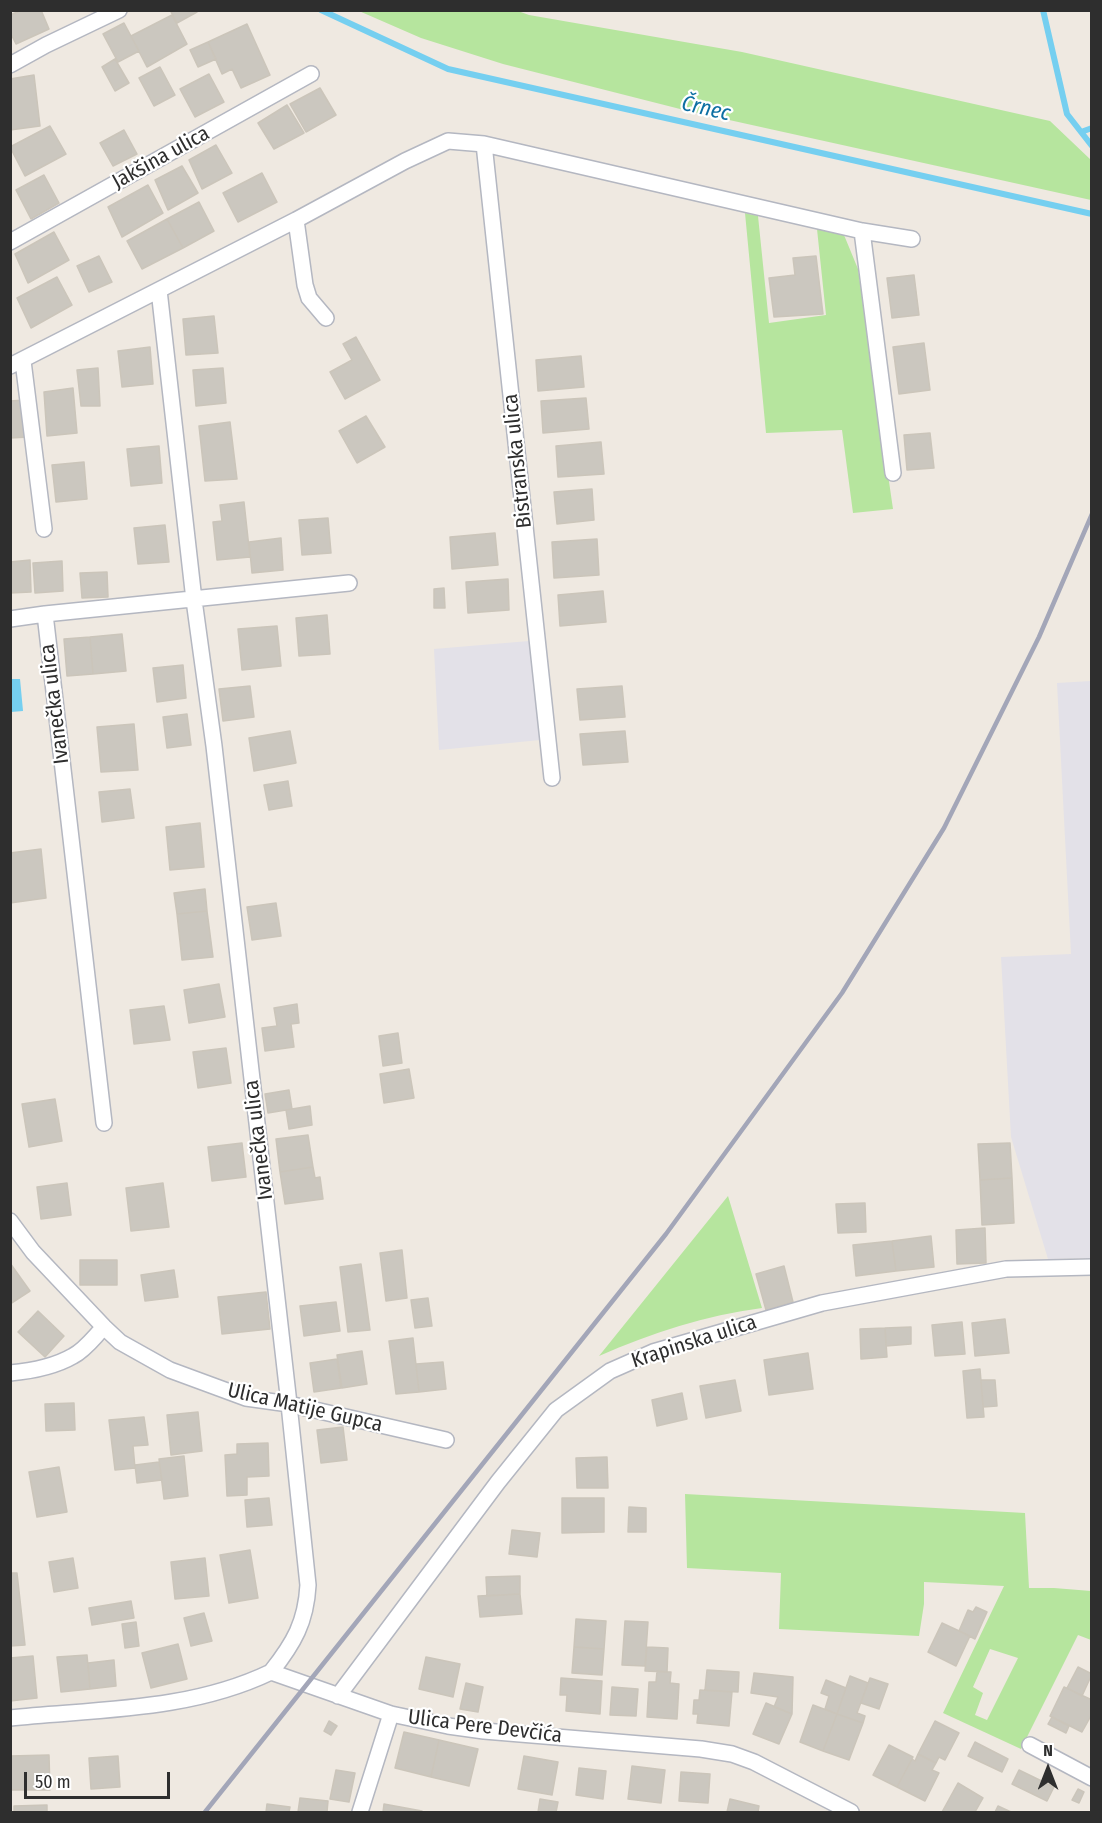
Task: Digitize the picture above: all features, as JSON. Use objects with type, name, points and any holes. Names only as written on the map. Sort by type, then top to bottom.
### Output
[{"type":"street","points":[[10,65],[119,10]]},
{"type":"street","name":"Jakšina ulica","points":[[10,242],[311,74]]},
{"type":"street","points":[[44,529],[15,365],[405,161],[448,141],[484,144],[862,231],[912,240]]},
{"type":"street","name":"Bistranska ulica","points":[[484,144],[552,778]]},
{"type":"street","points":[[296,220],[305,285],[309,298],[326,318]]},
{"type":"street","points":[[862,231],[893,473]]},
{"type":"street","name":"Ivanečka ulica","points":[[159,290],[194,600],[214,747],[308,1585],[307,1605],[299,1630],[288,1650],[271,1672]]},
{"type":"street","name":"Ivanečka ulica","points":[[104,1123],[45,614],[349,583]]},
{"type":"street","points":[[10,619],[45,614]]},
{"type":"street","name":"Ulica Matije Gupca","points":[[10,1221],[33,1252],[120,1342],[170,1370],[246,1398],[289,1404],[446,1440]]},
{"type":"street","name":"Krapinska ulica","points":[[338,1696],[498,1482],[556,1410],[610,1371],[653,1352],[822,1303],[1006,1269],[1092,1267]]},
{"type":"street","points":[[10,1372],[37,1371],[74,1356],[104,1327]]},
{"type":"street","points":[[10,1718],[159,1705],[213,1694],[271,1672]]},
{"type":"street","name":"Ulica Pere Devčića","points":[[271,1672],[391,1714],[448,1726],[701,1749],[732,1754],[754,1762],[851,1812]]},
{"type":"street","points":[[360,1812],[391,1714]]},
{"type":"street","points":[[1030,1745],[1092,1778]]},
{"type":"shaded area","points":[[529,641],[540,740],[439,750],[434,649]]},
{"type":"shaded area","points":[[1091,681],[1091,1258],[1048,1259],[1011,1137],[1001,957],[1071,954],[1057,683]]},
{"type":"green space","points":[[359,11],[518,11],[529,15],[742,52],[1050,121],[1091,160],[1091,200],[684,110],[503,64],[421,38]]},
{"type":"green space","points":[[745,213],[758,216],[769,323],[826,315],[817,229],[844,235],[858,269],[893,509],[853,513],[842,430],[766,433]]},
{"type":"green space","points":[[728,1196],[762,1308],[720,1315],[679,1326],[599,1356]]},
{"type":"green space","points":[[685,1494],[1025,1513],[1029,1588],[1091,1591],[1091,1640],[1078,1635],[1021,1749],[943,1713],[1004,1586],[924,1582],[924,1604],[919,1636],[779,1629],[781,1573],[687,1568]],"holes":[[[990,1649],[1018,1658],[987,1720],[975,1715],[983,1693],[973,1687]]]},
{"type":"water","points":[[11,679],[20,679],[23,711],[11,712]]},
{"type":"building","points":[[22,10],[41,10],[49,29],[16,44],[10,32],[10,15]]},
{"type":"building","points":[[170,10],[196,10],[197,12],[177,23]]},
{"type":"building","points":[[172,15],[187,44],[147,67],[131,36]]},
{"type":"building","points":[[124,23],[139,51],[118,62],[103,34]]},
{"type":"building","points":[[247,24],[270,75],[241,88],[232,69],[222,74],[208,42]]},
{"type":"building","points":[[208,42],[216,59],[198,67],[190,50]]},
{"type":"building","points":[[115,59],[129,83],[115,91],[102,67]]},
{"type":"building","points":[[160,67],[175,95],[154,106],[139,78]]},
{"type":"building","points":[[209,74],[224,102],[195,117],[180,89]]},
{"type":"building","points":[[34,75],[40,126],[10,130],[10,79]]},
{"type":"building","points":[[320,88],[336,115],[306,132],[290,104]]},
{"type":"building","points":[[287,105],[304,133],[274,149],[258,123]]},
{"type":"building","points":[[50,126],[66,154],[25,176],[10,147]]},
{"type":"building","points":[[124,130],[137,154],[113,166],[100,143]]},
{"type":"building","points":[[216,145],[232,173],[202,189],[189,160]]},
{"type":"building","points":[[182,166],[198,193],[168,210],[155,180]]},
{"type":"building","points":[[262,173],[277,202],[238,222],[223,193]]},
{"type":"building","points":[[44,175],[59,203],[31,219],[16,190]]},
{"type":"building","points":[[148,185],[163,213],[122,237],[108,207]]},
{"type":"building","points":[[199,202],[214,231],[183,248],[167,219]]},
{"type":"building","points":[[167,219],[183,248],[142,269],[127,241]]},
{"type":"building","points":[[54,232],[69,260],[28,283],[15,254]]},
{"type":"building","points":[[99,256],[112,282],[89,292],[77,266]]},
{"type":"building","points":[[816,256],[823,314],[774,317],[769,278],[795,275],[793,258]]},
{"type":"building","points":[[914,275],[919,315],[892,318],[887,278]]},
{"type":"building","points":[[57,277],[72,305],[31,328],[17,298]]},
{"type":"building","points":[[214,316],[218,353],[186,355],[183,319]]},
{"type":"building","points":[[356,337],[380,380],[345,399],[330,372],[352,360],[343,344]]},
{"type":"building","points":[[924,343],[930,390],[899,394],[893,347]]},
{"type":"building","points":[[150,347],[153,384],[122,387],[118,351]]},
{"type":"building","points":[[581,356],[584,387],[538,391],[536,360]]},
{"type":"building","points":[[98,368],[100,406],[81,406],[77,370]]},
{"type":"building","points":[[223,368],[226,403],[196,406],[193,370]]},
{"type":"building","points":[[73,388],[77,433],[47,436],[44,392]]},
{"type":"building","points":[[586,398],[589,429],[543,433],[541,401]]},
{"type":"building","points":[[25,400],[29,437],[10,438],[10,401]]},
{"type":"building","points":[[366,416],[385,447],[357,463],[339,431]]},
{"type":"building","points":[[230,422],[237,479],[205,481],[199,426]]},
{"type":"building","points":[[930,433],[934,468],[907,470],[904,435]]},
{"type":"building","points":[[601,442],[604,474],[558,477],[556,446]]},
{"type":"building","points":[[159,446],[162,483],[131,486],[127,449]]},
{"type":"building","points":[[84,462],[87,499],[56,502],[52,465]]},
{"type":"building","points":[[592,489],[594,520],[557,524],[554,492]]},
{"type":"building","points":[[244,502],[250,557],[217,560],[213,522],[222,521],[220,505]]},
{"type":"building","points":[[328,518],[331,553],[302,555],[299,520]]},
{"type":"building","points":[[165,525],[169,562],[138,564],[134,528]]},
{"type":"building","points":[[495,533],[498,565],[452,569],[450,537]]},
{"type":"building","points":[[281,538],[283,570],[252,573],[249,542]]},
{"type":"building","points":[[597,539],[599,575],[554,578],[552,542]]},
{"type":"building","points":[[30,560],[31,592],[10,593],[10,562]]},
{"type":"building","points":[[62,561],[63,591],[35,593],[33,563]]},
{"type":"building","points":[[107,572],[108,597],[82,598],[80,573]]},
{"type":"building","points":[[508,579],[509,610],[468,613],[466,582]]},
{"type":"building","points":[[444,588],[445,608],[434,608],[434,589]]},
{"type":"building","points":[[603,591],[606,622],[560,626],[558,595]]},
{"type":"building","points":[[327,615],[330,654],[299,656],[296,618]]},
{"type":"building","points":[[277,626],[281,666],[242,670],[238,629]]},
{"type":"building","points":[[122,634],[126,671],[93,674],[90,637]]},
{"type":"building","points":[[90,637],[93,674],[67,676],[64,639]]},
{"type":"building","points":[[183,665],[186,698],[157,702],[153,668]]},
{"type":"building","points":[[250,686],[254,717],[223,721],[219,689]]},
{"type":"building","points":[[622,686],[625,717],[580,720],[577,689]]},
{"type":"building","points":[[187,714],[191,745],[167,748],[163,717]]},
{"type":"building","points":[[134,724],[138,770],[101,772],[97,727]]},
{"type":"building","points":[[290,731],[296,763],[254,771],[249,738]]},
{"type":"building","points":[[625,731],[628,762],[583,765],[580,734]]},
{"type":"building","points":[[288,781],[292,806],[269,810],[264,785]]},
{"type":"building","points":[[130,789],[134,818],[102,822],[99,792]]},
{"type":"building","points":[[200,823],[204,867],[170,870],[166,827]]},
{"type":"building","points":[[41,849],[46,898],[10,903],[10,853]]},
{"type":"building","points":[[205,889],[207,911],[177,914],[174,893]]},
{"type":"building","points":[[276,903],[281,936],[252,940],[247,907]]},
{"type":"building","points":[[207,911],[213,957],[182,960],[177,914]]},
{"type":"building","points":[[219,984],[225,1017],[189,1023],[184,990]]},
{"type":"building","points":[[297,1004],[299,1023],[291,1024],[294,1047],[265,1051],[262,1028],[277,1026],[274,1008]]},
{"type":"building","points":[[164,1006],[170,1040],[134,1044],[130,1010]]},
{"type":"building","points":[[398,1033],[402,1063],[383,1066],[379,1036]]},
{"type":"building","points":[[226,1048],[231,1083],[198,1088],[193,1052]]},
{"type":"building","points":[[409,1069],[414,1098],[384,1103],[380,1074]]},
{"type":"building","points":[[289,1090],[292,1109],[268,1113],[265,1094]]},
{"type":"building","points":[[55,1099],[62,1141],[29,1147],[22,1104]]},
{"type":"building","points":[[310,1106],[312,1125],[289,1129],[286,1110]]},
{"type":"building","points":[[308,1135],[313,1167],[280,1172],[276,1139]]},
{"type":"building","points":[[242,1143],[246,1177],[212,1181],[208,1147]]},
{"type":"building","points":[[1010,1143],[1012,1178],[980,1180],[978,1144]]},
{"type":"building","points":[[313,1167],[315,1178],[320,1177],[323,1199],[285,1204],[280,1172]]},
{"type":"building","points":[[1012,1178],[1014,1223],[982,1225],[980,1180]]},
{"type":"building","points":[[67,1183],[71,1215],[41,1219],[37,1187]]},
{"type":"building","points":[[163,1183],[169,1227],[131,1231],[126,1188]]},
{"type":"building","points":[[865,1203],[866,1232],[838,1233],[836,1204]]},
{"type":"building","points":[[985,1228],[986,1263],[957,1264],[956,1230]]},
{"type":"building","points":[[931,1236],[934,1267],[896,1271],[892,1241]]},
{"type":"building","points":[[892,1241],[896,1271],[856,1276],[853,1245]]},
{"type":"building","points":[[402,1250],[407,1298],[386,1301],[380,1253]]},
{"type":"building","points":[[80,1260],[117,1260],[117,1285],[80,1285]]},
{"type":"building","points":[[10,1263],[30,1291],[10,1304]]},
{"type":"building","points":[[361,1264],[370,1330],[348,1332],[340,1267]]},
{"type":"building","points":[[784,1266],[793,1302],[766,1310],[756,1274]]},
{"type":"building","points":[[174,1270],[178,1297],[145,1301],[141,1275]]},
{"type":"building","points":[[266,1292],[270,1329],[222,1334],[218,1297]]},
{"type":"building","points":[[428,1298],[432,1326],[415,1328],[411,1300]]},
{"type":"building","points":[[336,1302],[340,1331],[304,1336],[300,1306]]},
{"type":"building","points":[[38,1311],[64,1336],[45,1357],[18,1332]]},
{"type":"building","points":[[1005,1319],[1009,1353],[975,1356],[972,1323]]},
{"type":"building","points":[[962,1322],[965,1354],[935,1356],[932,1325]]},
{"type":"building","points":[[911,1327],[911,1344],[886,1346],[885,1328]]},
{"type":"building","points":[[885,1328],[887,1357],[861,1359],[860,1329]]},
{"type":"building","points":[[413,1338],[419,1392],[396,1394],[389,1341]]},
{"type":"building","points":[[362,1351],[367,1384],[342,1388],[337,1355]]},
{"type":"building","points":[[808,1353],[813,1389],[769,1395],[764,1360]]},
{"type":"building","points":[[337,1359],[341,1388],[314,1392],[310,1363]]},
{"type":"building","points":[[443,1362],[446,1389],[419,1392],[416,1364]]},
{"type":"building","points":[[980,1369],[984,1417],[967,1418],[963,1371]]},
{"type":"building","points":[[735,1380],[741,1411],[706,1418],[700,1386]]},
{"type":"building","points":[[981,1380],[995,1380],[997,1406],[983,1407]]},
{"type":"building","points":[[682,1393],[687,1419],[657,1426],[652,1400]]},
{"type":"building","points":[[74,1403],[75,1430],[46,1431],[45,1404]]},
{"type":"building","points":[[198,1412],[202,1451],[171,1455],[167,1415]]},
{"type":"building","points":[[144,1417],[148,1445],[133,1446],[135,1468],[115,1470],[109,1420]]},
{"type":"building","points":[[343,1427],[347,1460],[321,1463],[317,1430]]},
{"type":"building","points":[[268,1443],[269,1476],[247,1477],[247,1495],[227,1496],[225,1455],[237,1454],[237,1444]]},
{"type":"building","points":[[184,1456],[188,1496],[164,1499],[159,1459]]},
{"type":"building","points":[[607,1457],[608,1488],[577,1488],[576,1458]]},
{"type":"building","points":[[159,1462],[162,1480],[137,1483],[135,1465]]},
{"type":"building","points":[[59,1467],[67,1512],[37,1517],[29,1472]]},
{"type":"building","points":[[269,1498],[272,1525],[247,1527],[245,1500]]},
{"type":"building","points":[[562,1498],[604,1498],[604,1532],[562,1533]]},
{"type":"building","points":[[629,1507],[646,1508],[646,1532],[628,1532]]},
{"type":"building","points":[[512,1530],[540,1533],[537,1557],[509,1554]]},
{"type":"building","points":[[250,1550],[258,1598],[229,1603],[220,1555]]},
{"type":"building","points":[[73,1558],[78,1588],[54,1592],[49,1562]]},
{"type":"building","points":[[205,1558],[209,1596],[175,1599],[171,1562]]},
{"type":"building","points":[[10,1573],[17,1573],[25,1645],[10,1646]]},
{"type":"building","points":[[520,1576],[520,1594],[487,1596],[486,1577]]},
{"type":"building","points":[[520,1594],[522,1614],[480,1617],[478,1596]]},
{"type":"building","points":[[131,1601],[134,1618],[92,1625],[89,1608]]},
{"type":"building","points":[[976,1607],[987,1612],[975,1639],[959,1631],[968,1610],[973,1612]]},
{"type":"building","points":[[204,1613],[212,1641],[191,1646],[184,1618]]},
{"type":"building","points":[[576,1619],[606,1621],[604,1649],[574,1647]]},
{"type":"building","points":[[625,1621],[648,1622],[645,1666],[622,1665]]},
{"type":"building","points":[[136,1622],[139,1646],[125,1648],[122,1624]]},
{"type":"building","points":[[942,1623],[970,1636],[956,1666],[928,1652]]},
{"type":"building","points":[[178,1644],[187,1679],[151,1688],[142,1653]]},
{"type":"building","points":[[574,1647],[604,1649],[602,1675],[572,1673]]},
{"type":"building","points":[[647,1647],[668,1648],[667,1672],[645,1671]]},
{"type":"building","points":[[87,1655],[90,1689],[61,1692],[57,1657]]},
{"type":"building","points":[[33,1656],[37,1698],[10,1701],[10,1658]]},
{"type":"building","points":[[426,1657],[460,1664],[453,1697],[419,1689]]},
{"type":"building","points":[[114,1660],[116,1686],[90,1689],[88,1663]]},
{"type":"building","points":[[1078,1667],[1092,1674],[1082,1696],[1067,1688]]},
{"type":"building","points":[[707,1670],[739,1672],[738,1692],[705,1690]]},
{"type":"building","points":[[657,1671],[671,1672],[670,1683],[679,1684],[677,1719],[647,1717],[649,1682],[656,1682]]},
{"type":"building","points":[[754,1673],[793,1677],[792,1714],[774,1707],[778,1697],[751,1693]]},
{"type":"building","points":[[850,1676],[868,1683],[857,1713],[865,1716],[863,1723],[837,1714]]},
{"type":"building","points":[[561,1678],[602,1681],[600,1714],[566,1711],[567,1695],[560,1695]]},
{"type":"building","points":[[870,1678],[888,1684],[879,1709],[861,1703]]},
{"type":"building","points":[[826,1680],[846,1688],[837,1714],[825,1709],[829,1696],[821,1693]]},
{"type":"building","points":[[466,1683],[483,1687],[478,1712],[460,1709]]},
{"type":"building","points":[[612,1687],[638,1689],[636,1716],[610,1715]]},
{"type":"building","points":[[1064,1687],[1092,1700],[1092,1714],[1082,1732],[1050,1716]]},
{"type":"building","points":[[700,1690],[732,1692],[729,1726],[697,1723],[698,1714],[693,1714],[694,1700],[699,1700]]},
{"type":"building","points":[[766,1703],[792,1714],[779,1744],[753,1734]]},
{"type":"building","points":[[813,1705],[837,1714],[823,1751],[800,1742]]},
{"type":"building","points":[[837,1714],[863,1723],[849,1760],[823,1751]]},
{"type":"building","points":[[1052,1717],[1069,1726],[1066,1733],[1048,1724]]},
{"type":"building","points":[[329,1721],[337,1726],[331,1735],[324,1731]]},
{"type":"building","points":[[935,1721],[959,1733],[945,1760],[939,1757],[936,1763],[918,1754]]},
{"type":"building","points":[[404,1732],[439,1740],[431,1777],[395,1768]]},
{"type":"building","points":[[439,1740],[478,1749],[469,1786],[431,1777]]},
{"type":"building","points":[[975,1742],[1008,1759],[1002,1772],[968,1756]]},
{"type":"building","points":[[889,1745],[913,1757],[897,1787],[873,1775]]},
{"type":"building","points":[[918,1754],[936,1763],[932,1770],[939,1773],[925,1801],[897,1787],[912,1759],[915,1761]]},
{"type":"building","points":[[49,1755],[50,1790],[10,1790],[10,1756]]},
{"type":"building","points":[[118,1756],[120,1787],[91,1789],[89,1758]]},
{"type":"building","points":[[524,1756],[558,1762],[552,1795],[518,1789]]},
{"type":"building","points":[[632,1766],[665,1770],[661,1803],[628,1799]]},
{"type":"building","points":[[579,1768],[606,1771],[603,1799],[576,1795]]},
{"type":"building","points":[[336,1770],[355,1773],[349,1802],[330,1799]]},
{"type":"building","points":[[1019,1770],[1054,1787],[1047,1801],[1012,1784]]},
{"type":"building","points":[[681,1772],[710,1774],[708,1803],[679,1801]]},
{"type":"building","points":[[958,1783],[983,1798],[975,1812],[942,1812]]},
{"type":"building","points":[[1078,1789],[1084,1792],[1079,1803],[1072,1800]]},
{"type":"building","points":[[300,1798],[328,1801],[327,1812],[298,1812]]},
{"type":"building","points":[[540,1799],[558,1802],[556,1812],[538,1812]]},
{"type":"building","points":[[730,1799],[759,1806],[758,1812],[727,1812]]},
{"type":"building","points":[[267,1804],[290,1807],[289,1812],[266,1812]]},
{"type":"building","points":[[384,1804],[422,1811],[383,1812]]},
{"type":"building","points":[[47,1805],[47,1812],[14,1812],[14,1806]]},
{"type":"building","points":[[998,1806],[1011,1812],[995,1812]]},
{"type":"waterway","name":"Črnec","points":[[321,10],[448,69],[1092,214]]},
{"type":"waterway","points":[[1043,10],[1067,114],[1092,146]]},
{"type":"waterway","points":[[1081,132],[1092,128]]},
{"type":"railway","points":[[205,1812],[666,1234],[842,993],[944,828],[1039,637],[1092,514]]}]
